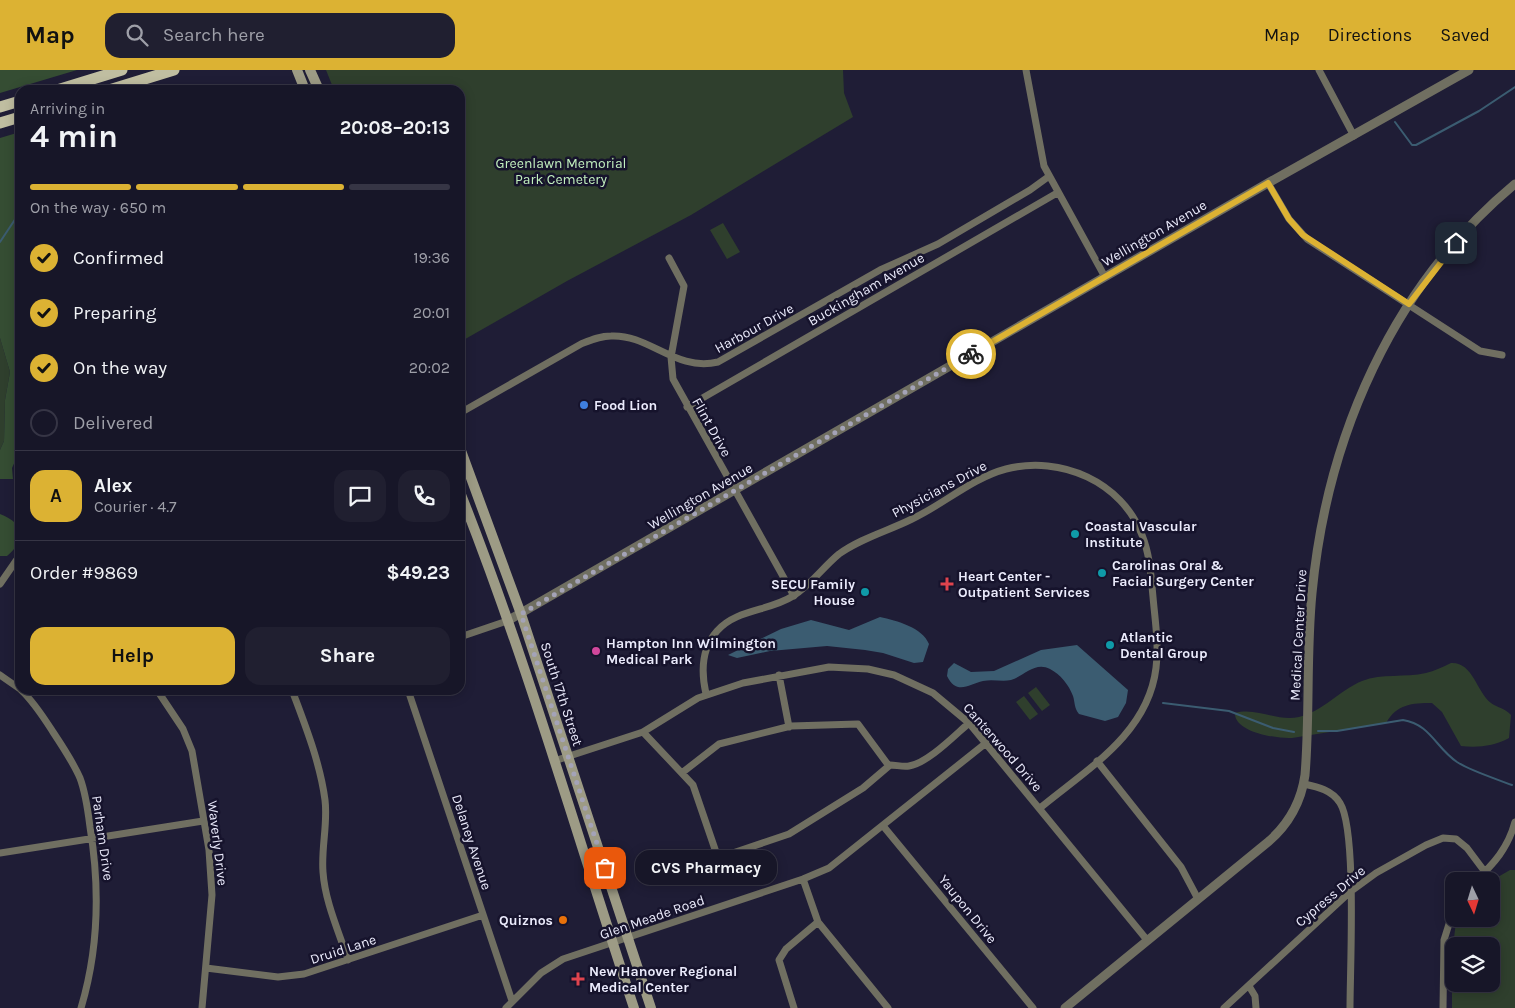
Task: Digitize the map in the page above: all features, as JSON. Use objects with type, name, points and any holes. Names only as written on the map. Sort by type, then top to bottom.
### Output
[{"type":"main road","points":[[73,85],[122,70]]},
{"type":"main road","points":[[125,85],[174,70]]},
{"type":"main road","points":[[297,70],[303,85]]},
{"type":"main road","points":[[310,70],[316,85]]},
{"type":"main road","points":[[0,107],[15,102]]},
{"type":"main road","points":[[0,123],[15,118]]},
{"type":"main road","name":"South 17th Street","points":[[465,462],[521,614],[651,1008]]},
{"type":"main road","name":"South 17th Street","points":[[465,506],[507,621],[634,1008]]},
{"type":"street","points":[[1026,70],[1040,152],[1048,177],[1105,277]]},
{"type":"street","points":[[1319,70],[1354,136]]},
{"type":"street","name":"Wellington Avenue","points":[[465,634],[507,621],[521,614],[1268,183],[1469,70]]},
{"type":"street","name":"Harbour Drive","points":[[465,410],[581,344],[596,338],[620,336],[634,339],[671,357],[691,364],[718,362],[880,270],[938,244],[1030,190],[1048,177]]},
{"type":"street","points":[[1268,183],[1289,219],[1303,235],[1480,351],[1502,355]]},
{"type":"street","name":"Medical Center Drive","points":[[1064,1008],[1282,828],[1296,809],[1304,784],[1311,605],[1326,499],[1345,434],[1358,399],[1378,356],[1409,304],[1456,243],[1515,184]]},
{"type":"street","name":"Buckingham Avenue","points":[[687,407],[1057,193]]},
{"type":"street","name":"Flint Drive","points":[[669,258],[684,286],[671,357],[670,370],[673,379],[734,492],[794,596]]},
{"type":"street","name":"Physicians Drive","points":[[706,694],[703,660],[708,644],[717,631],[737,617],[794,596],[848,548],[912,519],[994,474],[1021,466],[1040,465],[1058,467],[1087,477],[1117,497],[1142,534],[1150,565],[1158,644],[1155,678],[1142,713],[1122,740],[1097,761]]},
{"type":"street","points":[[0,584],[15,562]]},
{"type":"street","name":"Canterwood Drive","points":[[554,761],[642,732],[682,706],[706,694],[779,675],[836,667],[881,671],[915,683],[933,692],[969,723],[1147,940]]},
{"type":"street","name":"Parham Drive","points":[[0,675],[15,686]]},
{"type":"street","points":[[779,675],[789,727]]},
{"type":"street","name":"Parham Drive","points":[[24,695],[46,721],[77,771],[84,791],[97,875],[97,912],[92,966],[81,1008]]},
{"type":"street","name":"Waverly Drive","points":[[161,695],[188,740],[196,768],[212,881],[202,1008]]},
{"type":"street","points":[[294,695],[310,738],[323,788],[326,815],[323,872],[325,889],[348,960]]},
{"type":"street","name":"Delaney Avenue","points":[[410,695],[512,1001]]},
{"type":"street","points":[[642,732],[683,772],[693,786],[718,858],[789,834],[856,793],[889,766],[907,767],[914,765],[934,752],[969,723]]},
{"type":"street","points":[[683,772],[719,744],[789,727],[858,724],[889,766]]},
{"type":"street","name":"Glen Meade Road","points":[[506,1008],[534,979],[552,965],[804,879],[842,860],[986,743]]},
{"type":"street","points":[[1097,761],[1181,866],[1198,899]]},
{"type":"street","name":"Canterwood Drive","points":[[1040,808],[1097,761]]},
{"type":"street","points":[[1304,784],[1328,791],[1338,800],[1344,812],[1348,832],[1350,892],[1350,1008]]},
{"type":"street","points":[[0,853],[204,821]]},
{"type":"street","points":[[1485,872],[1505,847],[1515,822]]},
{"type":"street","name":"Yaupon Drive","points":[[884,826],[1033,1008]]},
{"type":"street","name":"Cypress Drive","points":[[1224,1008],[1350,892],[1376,874],[1426,845],[1443,838],[1459,841],[1485,872]]},
{"type":"street","points":[[804,879],[818,922],[888,1008]]},
{"type":"street","name":"Druid Lane","points":[[206,968],[278,977],[294,976],[483,915]]},
{"type":"street","points":[[794,1008],[779,960],[786,949],[818,922]]},
{"type":"street","points":[[1443,1008],[1444,940],[1448,928]]},
{"type":"street","points":[[1249,986],[1256,996],[1256,1008]]},
{"type":"green space","points":[[0,70],[77,70],[27,85],[15,85],[15,89],[0,93]]},
{"type":"green space","name":"Greenlawn Memorial Park Cemetery","points":[[326,70],[843,70],[844,93],[853,117],[691,215],[567,281],[465,339],[465,85],[332,85]]},
{"type":"green space","points":[[15,134],[15,461],[12,468],[13,479],[0,479],[0,450],[4,441],[5,400],[10,372],[0,338],[0,138]]},
{"type":"green space","points":[[723,223],[740,252],[727,259],[710,230]]},
{"type":"green space","points":[[0,338],[10,372],[5,400],[4,441],[0,450]]},
{"type":"green space","points":[[0,514],[15,523],[15,548],[7,556],[0,556]]},
{"type":"green space","points":[[1451,663],[1464,667],[1474,678],[1486,698],[1511,715],[1509,738],[1486,746],[1461,746],[1442,712],[1432,703],[1418,703],[1400,708],[1386,723],[1292,738],[1267,736],[1249,730],[1241,725],[1235,713],[1251,712],[1283,718],[1299,717],[1315,711],[1362,681],[1377,677],[1426,673]]},
{"type":"green space","points":[[1036,687],[1050,705],[1042,711],[1028,693]]},
{"type":"green space","points":[[1024,696],[1038,714],[1030,720],[1016,702]]},
{"type":"green space","points":[[1510,870],[1515,870],[1515,1008],[1452,1008],[1452,992],[1500,992],[1500,937],[1454,937],[1455,928],[1500,928],[1500,876]]},
{"type":"water","points":[[880,617],[915,629],[926,638],[929,644],[923,662],[914,663],[883,653],[827,646],[770,651],[737,658],[728,655],[781,629],[811,620],[849,630]]},
{"type":"water","points":[[1077,645],[1128,690],[1126,703],[1118,717],[1105,721],[1079,714],[1067,684],[1061,677],[1045,667],[1034,668],[1011,680],[983,681],[964,687],[955,686],[947,676],[948,669],[954,663],[971,672],[994,671],[1041,650]]},
{"type":"waterway","points":[[1395,122],[1412,145],[1416,145],[1479,111],[1515,87]]},
{"type":"waterway","points":[[0,242],[15,220]]},
{"type":"waterway","points":[[1163,703],[1229,711],[1273,728],[1294,732]]},
{"type":"waterway","points":[[1318,731],[1337,731],[1403,720],[1412,722],[1426,731],[1450,756],[1463,766],[1512,785]]},
{"type":"way so far","points":[[605,868],[521,614],[971,354]]},
{"type":"place","name":"Food Lion","points":[[584,405]]},
{"type":"place","name":"Coastal Vascular Institute","points":[[1075,534]]},
{"type":"place","name":"Carolinas Oral & Facial Surgery Center","points":[[1102,573]]},
{"type":"place","name":"Heart Center - Outpatient Services","points":[[947,584]]},
{"type":"place","name":"SECU Family House","points":[[865,592]]},
{"type":"place","name":"Atlantic Dental Group","points":[[1110,645]]},
{"type":"place","name":"Hampton Inn Wilmington Medical Park","points":[[596,651]]},
{"type":"place","name":"CVS Pharmacy","points":[[605,868]]},
{"type":"place","name":"Quiznos","points":[[563,920]]},
{"type":"place","name":"New Hanover Regional Medical Center","points":[[578,979]]},
{"type":"route","points":[[971,354],[1268,183],[1289,219],[1299,232],[1409,304],[1456,243]]}]
